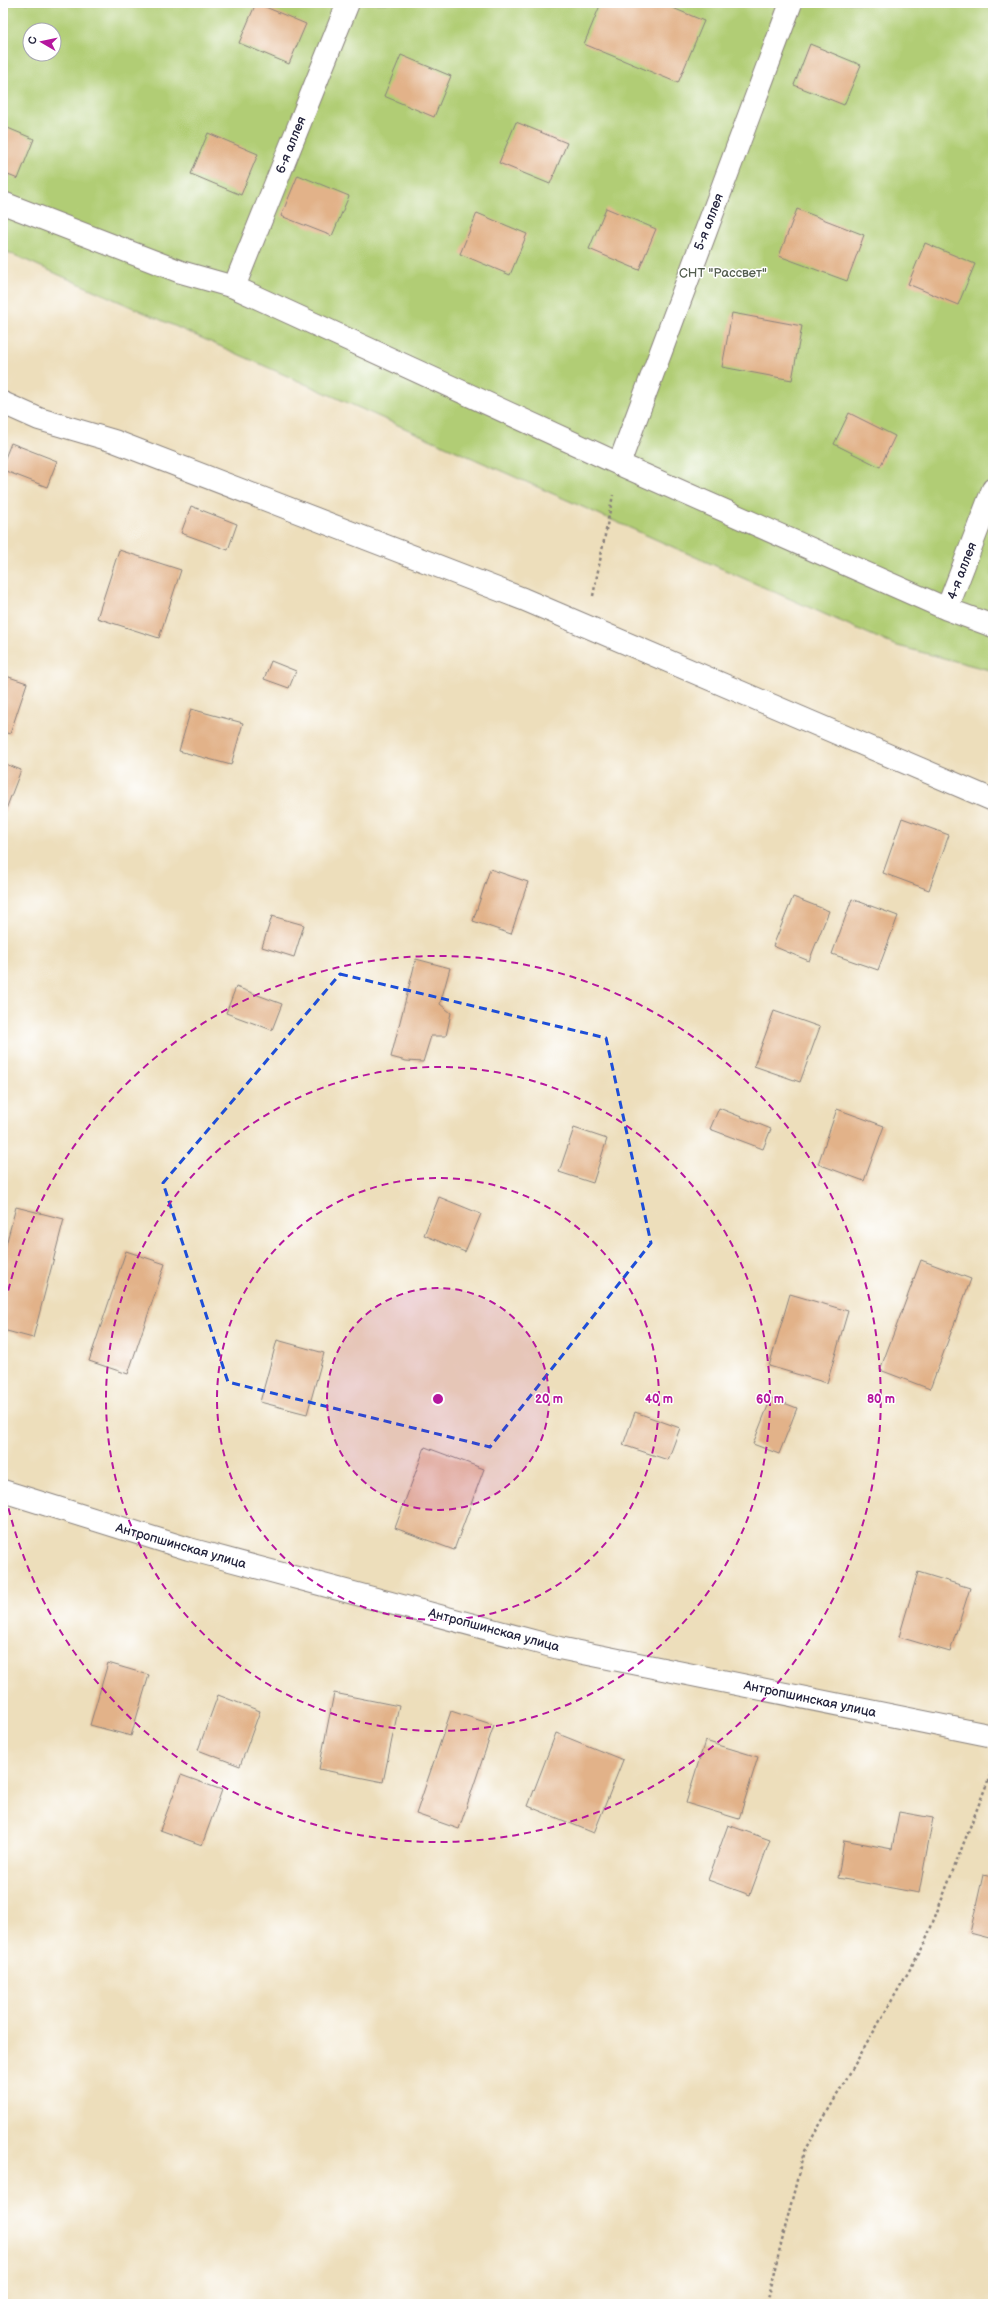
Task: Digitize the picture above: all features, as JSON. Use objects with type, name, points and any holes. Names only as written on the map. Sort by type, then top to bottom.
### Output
[{"type":"street","name":"6-я аллея","points":[[234,287],[348,3]]},
{"type":"street","name":"5-я аллея","points":[[619,464],[791,3]]},
{"type":"street","points":[[3,204],[181,272],[234,287],[619,464],[947,609],[993,626]]},
{"type":"street","points":[[3,403],[39,419],[114,441],[523,599],[993,800]]},
{"type":"street","name":"4-я аллея","points":[[947,609],[993,489]]},
{"type":"street","name":"Антропшинская улица","points":[[3,1491],[189,1550],[559,1648],[993,1736]]},
{"type":"path","points":[[588,626],[619,464]]},
{"type":"path","points":[[766,2304],[804,2152],[924,1946],[993,1768]]},
{"type":"highlighted area","points":[[340,974],[606,1038],[651,1243],[490,1447],[228,1382],[163,1183]]},
{"type":"green space","name":"СНТ \"Рассвет\"","points":[[3,3],[993,3],[993,671],[894,645],[3,250]]},
{"type":"building","points":[[256,3],[306,24],[289,64],[239,43]]},
{"type":"building","points":[[601,3],[661,3],[704,21],[678,83],[584,44]]},
{"type":"building","points":[[810,44],[861,65],[844,105],[794,85]]},
{"type":"building","points":[[401,55],[451,76],[434,117],[384,96]]},
{"type":"building","points":[[516,122],[567,143],[550,184],[499,163]]},
{"type":"building","points":[[3,126],[34,139],[18,179],[3,173]]},
{"type":"building","points":[[208,133],[258,154],[241,195],[191,174]]},
{"type":"building","points":[[298,175],[349,196],[332,236],[281,216]]},
{"type":"building","points":[[606,208],[656,229],[639,270],[589,249]]},
{"type":"building","points":[[797,209],[864,235],[847,281],[779,256]]},
{"type":"building","points":[[477,213],[527,234],[510,275],[460,254]]},
{"type":"building","points":[[925,243],[975,264],[958,305],[908,284]]},
{"type":"building","points":[[732,313],[802,326],[792,380],[722,367]]},
{"type":"building","points":[[849,413],[895,436],[880,467],[834,444]]},
{"type":"building","points":[[11,443],[57,461],[47,487],[3,470],[3,463]]},
{"type":"building","points":[[191,506],[237,524],[228,550],[181,533]]},
{"type":"building","points":[[119,550],[181,570],[159,638],[97,618]]},
{"type":"building","points":[[271,661],[296,671],[289,688],[264,679]]},
{"type":"building","points":[[3,675],[27,683],[10,734],[3,732]]},
{"type":"building","points":[[191,709],[243,723],[231,765],[179,751]]},
{"type":"building","points":[[3,763],[21,770],[3,817]]},
{"type":"building","points":[[902,818],[949,835],[929,890],[883,873]]},
{"type":"building","points":[[490,869],[528,882],[511,934],[473,921]]},
{"type":"building","points":[[793,897],[829,911],[809,961],[773,946]]},
{"type":"building","points":[[852,899],[898,916],[878,970],[832,954]]},
{"type":"building","points":[[272,916],[304,925],[294,957],[262,947]]},
{"type":"building","points":[[416,959],[450,968],[440,1004],[451,1013],[446,1036],[431,1036],[423,1062],[406,1061],[391,1057]]},
{"type":"building","points":[[236,987],[282,1004],[272,1030],[226,1013]]},
{"type":"building","points":[[774,1011],[820,1027],[800,1082],[754,1066]]},
{"type":"building","points":[[719,1108],[771,1129],[763,1149],[710,1129]]},
{"type":"building","points":[[837,1109],[884,1126],[864,1181],[818,1164]]},
{"type":"building","points":[[574,1128],[607,1139],[593,1183],[559,1172]]},
{"type":"building","points":[[439,1197],[481,1214],[465,1252],[424,1235]]},
{"type":"building","points":[[16,1207],[64,1219],[33,1338],[3,1330],[3,1256]]},
{"type":"building","points":[[126,1251],[165,1264],[128,1374],[89,1361]]},
{"type":"building","points":[[921,1260],[971,1279],[930,1389],[880,1370]]},
{"type":"building","points":[[790,1294],[848,1311],[827,1383],[769,1366]]},
{"type":"building","points":[[277,1340],[324,1353],[307,1414],[260,1402]]},
{"type":"building","points":[[771,1398],[797,1408],[779,1454],[753,1444]]},
{"type":"building","points":[[635,1412],[680,1428],[668,1460],[623,1445]]},
{"type":"building","points":[[425,1447],[484,1469],[454,1550],[395,1528]]},
{"type":"building","points":[[918,1572],[970,1588],[950,1652],[899,1637]]},
{"type":"building","points":[[108,1663],[149,1675],[131,1736],[90,1725]]},
{"type":"building","points":[[334,1693],[399,1706],[383,1782],[319,1769]]},
{"type":"building","points":[[218,1695],[260,1711],[240,1766],[198,1750]]},
{"type":"building","points":[[451,1711],[494,1725],[459,1829],[416,1814]]},
{"type":"building","points":[[556,1733],[623,1760],[594,1833],[528,1806]]},
{"type":"building","points":[[705,1741],[758,1757],[739,1819],[686,1803]]},
{"type":"building","points":[[181,1775],[222,1790],[202,1845],[160,1830]]},
{"type":"building","points":[[899,1812],[933,1818],[919,1893],[838,1878],[844,1840],[892,1849]]},
{"type":"building","points":[[728,1825],[770,1840],[750,1895],[708,1880]]},
{"type":"building","points":[[983,1875],[993,1877],[993,1939],[970,1933]]}]
